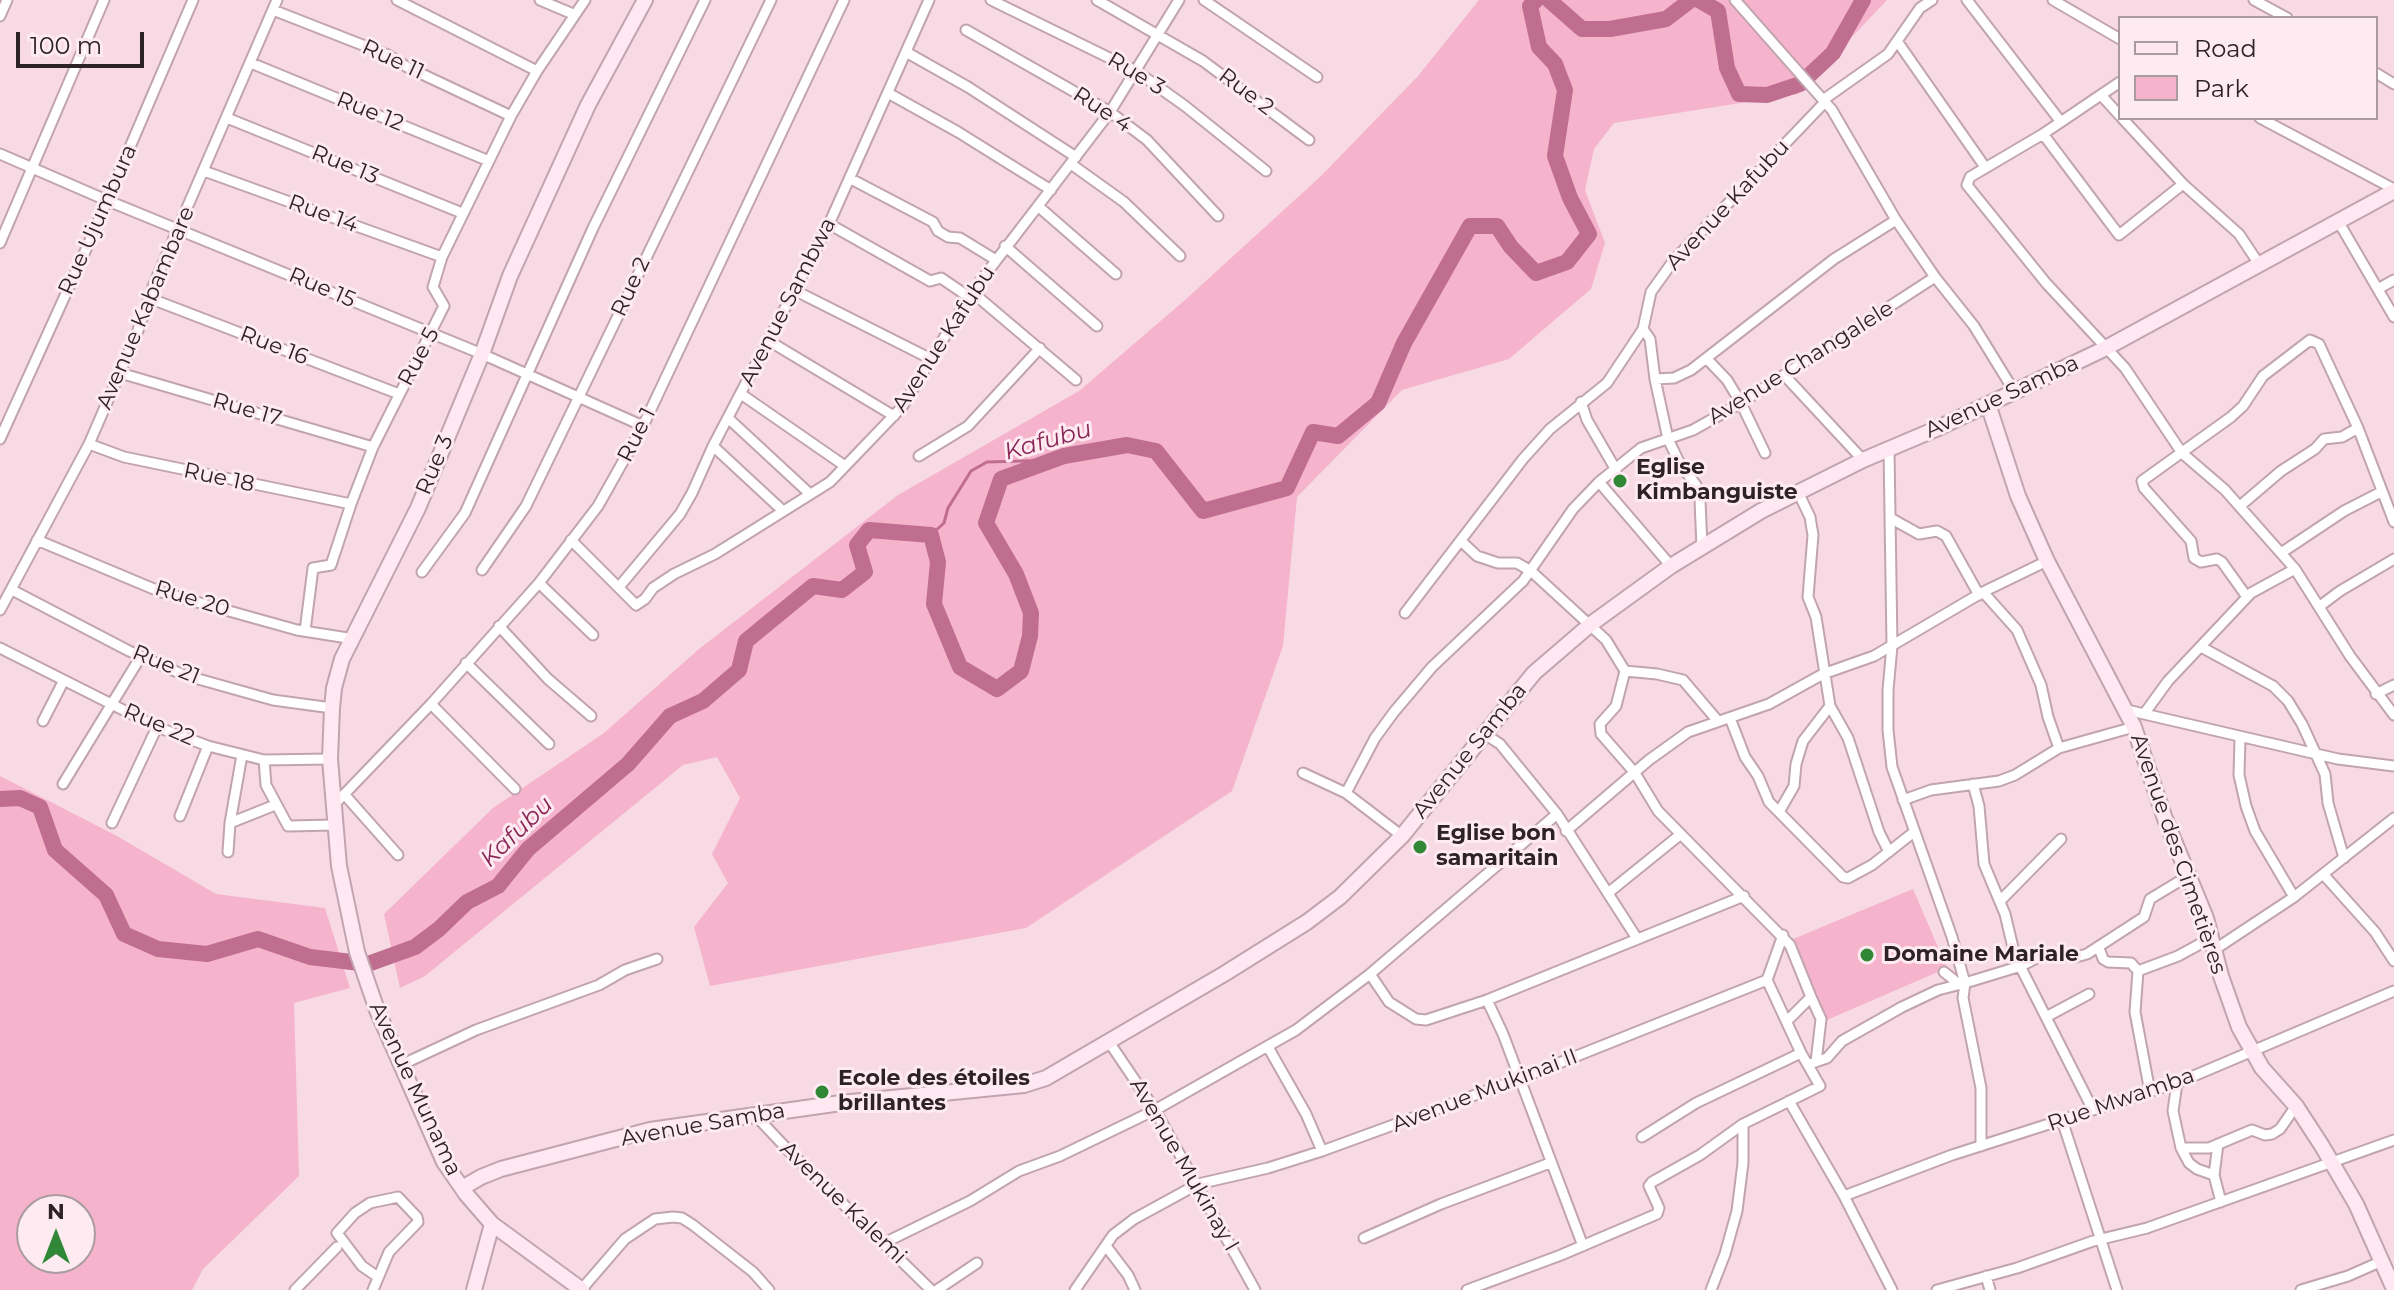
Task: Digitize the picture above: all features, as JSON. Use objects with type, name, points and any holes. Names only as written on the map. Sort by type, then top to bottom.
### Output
[{"type":"street","points":[[0,16],[7,0]]},
{"type":"street","points":[[0,243],[104,0]]},
{"type":"street","name":"Rue Ujumbura","points":[[0,439],[193,0]]},
{"type":"street","points":[[397,0],[537,71]]},
{"type":"street","points":[[540,0],[573,14]]},
{"type":"street","name":"Rue 5","points":[[305,631],[313,568],[331,565],[373,447],[444,306],[433,287],[442,257],[511,116],[573,14],[585,0]]},
{"type":"street","name":"Rue 3","points":[[357,952],[339,866],[333,806],[330,759],[332,708],[338,671],[418,508],[482,354],[510,276],[582,119],[645,0]]},
{"type":"street","points":[[422,572],[465,513],[593,228],[705,0]]},
{"type":"street","name":"Rue 2","points":[[482,570],[526,506],[771,0]]},
{"type":"street","name":"Rue 1","points":[[333,806],[431,704],[539,583],[598,506],[643,426],[844,0]]},
{"type":"street","name":"Avenue Sambwa","points":[[619,587],[680,514],[851,179],[929,0]]},
{"type":"street","name":"Rue 3","points":[[991,0],[1052,27],[1136,71],[1266,171]]},
{"type":"street","name":"Rue 2","points":[[1097,0],[1158,33],[1229,79],[1309,140]]},
{"type":"street","name":"Avenue Kafubu","points":[[619,587],[636,605],[653,588],[674,574],[715,554],[830,482],[894,416],[970,294],[1110,112],[1179,0]]},
{"type":"street","points":[[1204,0],[1317,77]]},
{"type":"street","points":[[1735,0],[1824,101],[1896,220],[1974,326],[2014,391]]},
{"type":"street","name":"Avenue Kafubu","points":[[1405,613],[1523,459],[1550,429],[1607,383],[1643,329],[1651,292],[1674,260],[1824,101],[1888,54],[1920,8],[1932,0]]},
{"type":"street","points":[[1967,0],[2061,122]]},
{"type":"street","points":[[2053,0],[2118,38]]},
{"type":"street","points":[[2254,0],[2283,16]]},
{"type":"street","name":"Avenue Kabambare","points":[[0,610],[89,444],[275,5]]},
{"type":"street","name":"Rue 11","points":[[275,5],[388,55],[511,116]]},
{"type":"street","name":"Rue 4","points":[[966,30],[1110,112],[1147,140],[1218,216]]},
{"type":"street","points":[[1897,41],[1985,167]]},
{"type":"street","points":[[906,52],[968,87],[1074,160],[1124,202],[1180,256]]},
{"type":"street","name":"Rue 12","points":[[251,63],[489,161]]},
{"type":"street","points":[[2118,83],[2043,134],[1970,177],[1967,185],[2104,349],[2125,368],[2182,453],[2240,506],[2295,569],[2376,694],[2394,715]]},
{"type":"street","points":[[888,93],[1051,190]]},
{"type":"street","points":[[2101,95],[2118,114]]},
{"type":"street","name":"Rue 13","points":[[227,118],[462,213]]},
{"type":"street","points":[[2124,120],[2183,184],[2239,234],[2259,264]]},
{"type":"street","points":[[2264,120],[2394,190]]},
{"type":"street","points":[[2043,134],[2119,235],[2183,184]]},
{"type":"street","name":"Rue 15","points":[[0,154],[482,354],[643,426]]},
{"type":"street","name":"Rue 14","points":[[204,171],[442,257]]},
{"type":"street","points":[[851,179],[933,222],[938,231],[948,237],[960,238],[996,260]]},
{"type":"street","name":"Avenue Samba","points":[[462,1188],[501,1169],[650,1130],[841,1103],[1024,1085],[1046,1078],[1307,922],[1361,879],[1402,836],[1534,673],[1591,624],[1671,566],[1761,511],[1863,460],[2104,349],[2394,190]]},
{"type":"street","points":[[1039,207],[1116,274]]},
{"type":"street","points":[[1655,379],[1674,378],[1707,359],[1834,259],[1896,220]]},
{"type":"street","points":[[2338,221],[2394,317]]},
{"type":"street","points":[[829,224],[930,281],[941,278],[970,294],[1076,380]]},
{"type":"street","points":[[1005,246],[1097,326]]},
{"type":"street","name":"Avenue Changalele","points":[[1346,793],[1375,738],[1394,712],[1432,667],[1531,571],[1573,509],[1599,482],[1641,448],[1693,430],[1741,403],[1935,277]]},
{"type":"street","points":[[2378,289],[2394,280]]},
{"type":"street","points":[[796,291],[931,359]]},
{"type":"street","name":"Rue 16","points":[[149,298],[399,394]]},
{"type":"street","points":[[1643,329],[1650,339],[1668,439],[1680,464],[1696,485],[1700,500],[1702,548]]},
{"type":"street","points":[[2247,597],[2222,562],[2217,559],[2201,562],[2194,558],[2191,541],[2143,485],[2145,477],[2231,417],[2243,406],[2263,376],[2310,340],[2319,344],[2358,428],[2394,522]]},
{"type":"street","points":[[769,341],[894,416]]},
{"type":"street","points":[[919,456],[968,426],[1040,348]]},
{"type":"street","points":[[1707,359],[1727,380],[1765,453]]},
{"type":"street","name":"Rue 17","points":[[120,373],[373,447]]},
{"type":"street","points":[[1785,376],[1863,460]]},
{"type":"street","points":[[741,394],[845,466]]},
{"type":"street","points":[[1581,402],[1587,420],[1616,470]]},
{"type":"street","name":"Avenue des Cimetières","points":[[1988,404],[2018,496],[2047,561],[2134,727],[2213,944],[2230,1002],[2252,1052],[2296,1106],[2332,1163],[2362,1215],[2393,1284]]},
{"type":"street","points":[[728,418],[810,494]]},
{"type":"street","points":[[2240,506],[2320,442],[2328,437],[2342,437],[2358,428]]},
{"type":"street","name":"Rue 18","points":[[89,444],[124,457],[351,504]]},
{"type":"street","points":[[713,446],[782,510]]},
{"type":"street","points":[[1889,449],[1892,646],[1888,730],[1892,767],[1952,937],[1981,1088],[1981,1146]]},
{"type":"street","points":[[1599,482],[1671,566]]},
{"type":"street","points":[[1798,492],[1810,517],[1813,535],[1808,597],[1816,617],[1830,706],[1848,738],[1879,832],[1889,852]]},
{"type":"street","points":[[2281,553],[2344,511],[2381,492]]},
{"type":"street","points":[[1892,519],[1919,534],[1937,531],[1946,536],[1981,593],[2017,630],[2041,685],[2059,748]]},
{"type":"street","name":"Rue 20","points":[[37,540],[161,592],[305,631],[354,639]]},
{"type":"street","points":[[571,540],[619,587]]},
{"type":"street","points":[[1461,541],[1477,556],[1498,563],[1517,563],[1531,571],[1606,640],[1625,671],[1616,706],[1600,724],[1601,734],[1635,773],[1658,811],[1783,935],[1821,1019],[1813,1063],[1820,1086],[1743,1124],[1700,1155],[1652,1182],[1649,1186],[1660,1211],[1583,1246],[1467,1290]]},
{"type":"street","points":[[2320,606],[2394,559]]},
{"type":"street","points":[[1566,831],[1688,732],[1769,704],[1823,674],[1892,646],[1981,593],[2047,561]]},
{"type":"street","points":[[2144,714],[2168,681],[2247,597],[2295,569]]},
{"type":"street","points":[[539,583],[593,635]]},
{"type":"street","name":"Rue 21","points":[[12,590],[184,675],[273,700],[332,708]]},
{"type":"street","points":[[499,626],[548,679],[591,716]]},
{"type":"street","points":[[2201,647],[2273,686],[2288,701],[2325,774],[2328,803],[2344,858]]},
{"type":"street","name":"Rue 22","points":[[0,648],[157,727],[208,746],[264,760],[330,759]]},
{"type":"street","points":[[63,784],[141,656]]},
{"type":"street","points":[[466,663],[549,744]]},
{"type":"street","points":[[1625,671],[1683,680],[1717,720]]},
{"type":"street","points":[[43,721],[63,682]]},
{"type":"street","points":[[2376,694],[2394,685]]},
{"type":"street","points":[[431,704],[515,789]]},
{"type":"street","points":[[1779,812],[1794,786],[1803,741],[1830,706]]},
{"type":"street","points":[[2127,710],[2338,759],[2394,766]]},
{"type":"street","points":[[1730,718],[1745,757],[1758,776],[1769,802],[1843,877],[1848,878],[1914,832]]},
{"type":"street","points":[[112,823],[157,727]]},
{"type":"street","points":[[1903,800],[1931,790],[1999,781],[2015,775],[2059,748],[2134,727]]},
{"type":"street","points":[[1483,733],[1500,744],[1557,814],[1636,937]]},
{"type":"street","points":[[2240,738],[2239,775],[2246,806],[2255,831],[2294,897]]},
{"type":"street","points":[[180,816],[208,746]]},
{"type":"street","points":[[228,852],[242,755]]},
{"type":"street","points":[[264,760],[264,777],[275,805],[288,826],[335,825]]},
{"type":"street","points":[[1303,773],[1346,793],[1402,836]]},
{"type":"street","points":[[1973,784],[1979,806],[1984,864],[2000,901],[2011,944],[2093,1110]]},
{"type":"street","points":[[344,794],[398,855]]},
{"type":"street","points":[[230,823],[275,805]]},
{"type":"street","points":[[884,1243],[970,1201],[1019,1171],[1060,1156],[1155,1110],[1309,1021],[1370,974],[1557,814]]},
{"type":"street","points":[[2138,971],[2213,944],[2294,897],[2394,818]]},
{"type":"street","points":[[1608,893],[1681,834]]},
{"type":"street","points":[[2000,901],[2061,839]]},
{"type":"street","points":[[2323,874],[2375,932],[2394,961]]},
{"type":"street","points":[[1813,1063],[1827,1058],[1842,1041],[1938,990],[2021,966],[2037,958],[2051,955],[2076,957],[2099,948],[2144,917],[2150,899],[2188,876]]},
{"type":"street","points":[[1370,974],[1383,996],[1416,1019],[1426,1020],[1487,1000],[1636,937],[1744,896]]},
{"type":"street","points":[[1783,935],[1767,980],[1801,1053],[1813,1063]]},
{"type":"street","points":[[2099,948],[2103,959],[2108,962],[2131,963],[2138,971],[2135,1012],[2150,1092]]},
{"type":"street","name":"Avenue Munama","points":[[357,952],[364,977],[444,1162],[492,1224],[582,1290]]},
{"type":"street","points":[[401,1065],[486,1026],[557,1001],[657,959]]},
{"type":"street","points":[[1944,972],[1962,984]]},
{"type":"street","name":"Avenue Mukinai II","points":[[1075,1290],[1113,1235],[1134,1219],[1198,1184],[1268,1168],[1322,1151],[1519,1079],[1767,980]]},
{"type":"street","name":"Rue Mwamba","points":[[1844,1196],[1981,1146],[2177,1083],[2394,991]]},
{"type":"street","points":[[2046,1017],[2089,994]]},
{"type":"street","points":[[1787,1021],[1811,997]]},
{"type":"street","points":[[1487,1000],[1583,1246]]},
{"type":"street","name":"Avenue Mukinay I","points":[[1109,1042],[1155,1110],[1255,1290]]},
{"type":"street","points":[[1268,1047],[1306,1114],[1322,1151]]},
{"type":"street","points":[[1642,1137],[1719,1091],[1801,1053]]},
{"type":"street","points":[[2177,1083],[2173,1111],[2181,1148],[2189,1163],[2214,1175]]},
{"type":"street","points":[[1789,1101],[1844,1196],[1892,1290]]},
{"type":"street","points":[[2181,1148],[2209,1148],[2244,1131],[2272,1134],[2280,1129],[2296,1106]]},
{"type":"street","name":"Avenue Kalemi","points":[[755,1115],[934,1290]]},
{"type":"street","points":[[2062,1120],[2117,1290]]},
{"type":"street","points":[[1711,1290],[1737,1211],[1743,1163],[1743,1124]]},
{"type":"street","points":[[1937,1290],[2017,1268],[2099,1239],[2147,1228],[2394,1140]]},
{"type":"street","points":[[2218,1144],[2214,1175],[2221,1202]]},
{"type":"street","points":[[1364,1238],[1441,1204],[1550,1163]]},
{"type":"street","points":[[373,1290],[389,1252],[398,1240],[415,1227],[417,1217],[398,1197],[378,1200],[355,1213],[337,1233],[342,1247],[378,1277]]},
{"type":"street","points":[[582,1290],[625,1239],[655,1219],[673,1217],[682,1218],[693,1225],[753,1272],[769,1290]]},
{"type":"street","points":[[474,1290],[492,1224]]},
{"type":"street","points":[[1106,1246],[1128,1275],[1135,1290]]},
{"type":"street","points":[[295,1290],[342,1247]]},
{"type":"street","points":[[2301,1290],[2348,1276],[2382,1261]]},
{"type":"street","points":[[934,1290],[977,1263]]},
{"type":"street","points":[[1986,1276],[1990,1290]]},
{"type":"green space","points":[[1479,0],[1887,0],[1798,94],[1614,123],[1594,149],[1585,190],[1605,243],[1591,289],[1509,359],[1402,390],[1297,497],[1283,646],[1232,791],[1026,928],[710,986],[694,927],[728,883],[712,854],[740,798],[717,757],[683,765],[425,976],[400,988],[384,914],[493,808],[604,733],[699,649],[898,495],[1079,391],[1321,176],[1418,76]]},
{"type":"green space","points":[[0,776],[117,836],[216,894],[325,908],[350,988],[294,1003],[299,1176],[203,1269],[192,1290],[0,1290]]},
{"type":"green space","name":"Domaine Mariale","points":[[1913,889],[1947,968],[1820,1023],[1786,942]]},
{"type":"waterway","name":"Kafubu","points":[[0,799],[20,798],[40,807],[55,850],[106,895],[124,934],[158,949],[207,954],[258,939],[310,957],[368,964],[415,947],[467,902],[498,886],[528,849],[628,764],[670,716],[703,701],[739,670],[746,641],[813,586],[842,590],[865,572],[857,545],[869,530],[931,535],[938,562],[934,604],[960,667],[997,689],[1021,671],[1030,636],[1031,613],[1016,574],[986,523],[1001,479],[1064,456],[1127,445],[1156,451],[1203,511],[1287,488],[1313,432],[1338,436],[1378,403],[1404,343],[1470,226],[1497,226],[1511,247],[1536,273],[1567,262],[1589,234],[1570,198],[1555,156],[1565,90],[1555,64],[1539,47],[1530,6],[1536,0]]},
{"type":"waterway","name":"Kafubu","points":[[1549,0],[1582,29],[1610,29],[1666,19],[1691,0]]},
{"type":"waterway","name":"Kafubu","points":[[1699,0],[1718,11],[1727,68],[1739,94],[1767,95],[1800,84],[1833,53],[1863,0]]},
{"type":"waterway","points":[[931,535],[944,523],[948,508],[971,471],[987,462],[1056,460]]},
{"type":"place","name":"Eglise Kimbanguiste","points":[[1620,481]]},
{"type":"place","name":"Eglise bon samaritain","points":[[1420,847]]},
{"type":"place","name":"Domaine Mariale","points":[[1867,955]]},
{"type":"place","name":"Ecole des étoiles brillantes","points":[[822,1092]]}]
